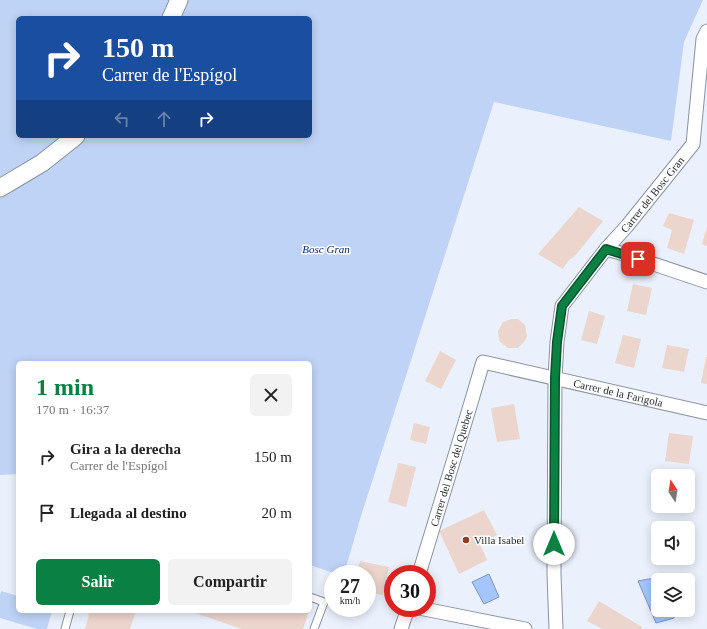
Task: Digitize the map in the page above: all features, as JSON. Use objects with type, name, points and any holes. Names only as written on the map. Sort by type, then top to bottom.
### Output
[{"type":"street","points":[[172,16],[179,0]]},
{"type":"street","name":"Carrer del Bosc Gran","points":[[556,629],[554,574],[555,378],[557,342],[562,306],[606,249],[627,226],[693,144],[703,39],[707,31]]},
{"type":"street","points":[[0,188],[42,163],[73,138]]},
{"type":"street","points":[[606,249],[707,282]]},
{"type":"street","name":"Carrer de la Farigola","points":[[483,362],[707,413]]},
{"type":"street","name":"Carrer del Bosc del Quebec","points":[[422,565],[483,362]]},
{"type":"street","points":[[436,611],[524,629]]},
{"type":"street","points":[[401,629],[405,617]]},
{"type":"lane","points":[[312,598],[324,602],[314,629]]},
{"type":"lane","points":[[64,629],[69,613]]},
{"type":"green space","name":"Bosc Gran","points":[[0,0],[703,0],[684,42],[671,141],[494,102],[347,565],[324,565],[324,570],[312,566],[312,361],[16,361],[16,474],[0,475]]},
{"type":"green space","points":[[1,591],[16,595],[16,613],[51,613],[47,629],[37,629],[0,618]]},
{"type":"shaded area","points":[[489,574],[499,597],[484,604],[472,582]]},
{"type":"shaded area","points":[[651,579],[651,611],[638,581]]},
{"type":"shaded area","points":[[653,617],[674,618],[656,623]]},
{"type":"building","points":[[579,207],[603,221],[575,256],[568,261],[563,269],[538,254]]},
{"type":"building","points":[[669,213],[694,220],[684,254],[667,248],[672,230],[663,226]]},
{"type":"building","points":[[707,227],[707,246],[702,244]]},
{"type":"building","points":[[633,284],[652,288],[646,315],[627,311]]},
{"type":"building","points":[[589,311],[605,316],[597,344],[581,340]]},
{"type":"building","points":[[511,319],[518,319],[525,325],[527,336],[525,341],[518,348],[508,348],[499,341],[498,331],[503,322]]},
{"type":"building","points":[[623,335],[641,339],[634,368],[615,363]]},
{"type":"building","points":[[667,345],[689,349],[684,372],[662,368]]},
{"type":"building","points":[[440,351],[456,360],[441,389],[425,381]]},
{"type":"building","points":[[707,357],[707,384],[701,383]]},
{"type":"building","points":[[514,404],[520,439],[497,442],[491,408]]},
{"type":"building","points":[[414,423],[430,427],[426,444],[410,440]]},
{"type":"building","points":[[669,433],[693,436],[689,464],[665,461]]},
{"type":"building","points":[[398,463],[416,467],[406,507],[388,502]]},
{"type":"building","name":"Villa Isabel","points":[[484,510],[497,535],[480,544],[487,560],[459,574],[439,531]]},
{"type":"building","points":[[360,561],[384,566],[383,595],[376,594],[376,565],[359,565]]},
{"type":"building","points":[[599,601],[642,627],[641,629],[603,629],[587,621]]},
{"type":"building","points":[[89,613],[135,613],[130,629],[85,629]]},
{"type":"building","points":[[195,613],[308,613],[303,629],[242,629]]},
{"type":"place","name":"Villa Isabel","points":[[466,540]]},
{"type":"route","points":[[554,544],[555,378],[557,342],[562,306],[606,249],[638,259]]}]
